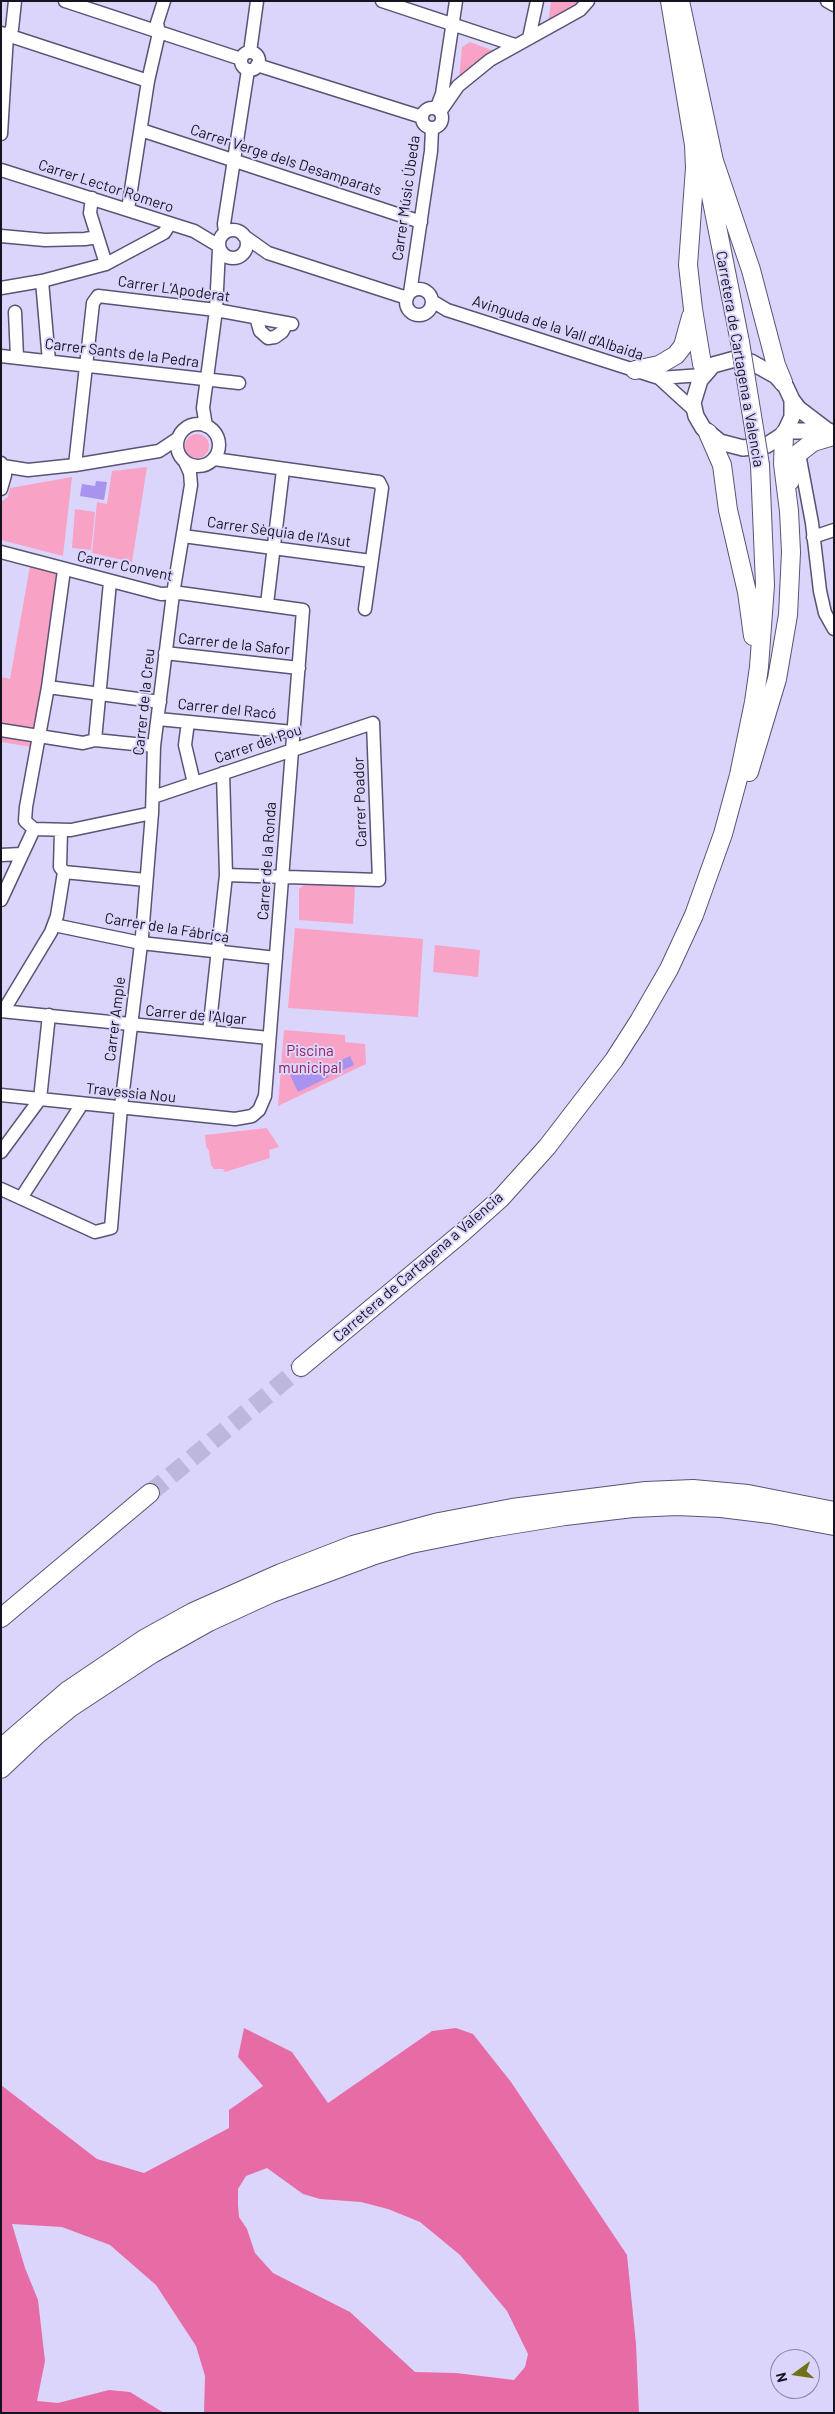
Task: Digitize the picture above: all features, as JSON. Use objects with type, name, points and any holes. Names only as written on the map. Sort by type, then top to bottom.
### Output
[{"type":"highway","points":[[670,1],[694,144],[695,168],[688,265],[692,310],[704,373]]},
{"type":"highway","name":"Carretera de Cartagena a Valencia","points":[[301,1367],[463,1232],[500,1198],[547,1148],[581,1104],[639,1021],[668,970],[694,915],[724,834],[739,775],[759,668],[765,585],[760,465],[740,342],[675,1]]},
{"type":"highway","points":[[680,1],[714,161],[751,270],[776,365],[783,382]]},
{"type":"highway","points":[[635,370],[659,365],[676,355],[685,340],[692,310]]},
{"type":"highway","points":[[785,432],[783,464],[789,518]]},
{"type":"highway","points":[[708,433],[722,466],[728,510],[748,592],[753,637],[751,674],[727,797],[724,834]]},
{"type":"highway","points":[[716,855],[730,840],[777,679],[788,615],[791,466],[800,452],[807,446],[832,433]]},
{"type":"highway","points":[[1,1748],[66,1691],[144,1639],[193,1612],[272,1576],[353,1545],[439,1522],[494,1512],[646,1491],[693,1489],[748,1494],[834,1511]]},
{"type":"highway","points":[[1,1618],[150,1493]]},
{"type":"highway","points":[[1,1769],[37,1735],[70,1708],[152,1654],[210,1622],[272,1593],[364,1559],[404,1547],[491,1528],[565,1516],[633,1508],[677,1506],[760,1513],[834,1526]]},
{"type":"main road","points":[[792,400],[792,417],[785,432],[767,445],[743,448],[720,442],[708,433],[699,422],[694,410],[696,388],[704,373],[719,362],[742,360],[761,365],[783,382],[792,400],[800,409],[832,433]]},
{"type":"main road","points":[[785,432],[832,433]]},
{"type":"street","points":[[4,34],[12,29],[14,1]]},
{"type":"street","points":[[65,1],[93,6],[159,33],[246,55]]},
{"type":"street","points":[[128,210],[148,81],[159,33],[157,23],[164,1]]},
{"type":"street","points":[[257,1],[243,67],[253,68],[422,117]]},
{"type":"street","points":[[382,1],[515,45]]},
{"type":"street","points":[[438,110],[427,109],[422,117],[424,125],[432,129],[442,121],[438,110],[456,1]]},
{"type":"street","points":[[534,35],[537,1]]},
{"type":"street","points":[[534,35],[545,1]]},
{"type":"street","points":[[438,110],[464,81],[490,60],[580,10],[588,1]]},
{"type":"street","points":[[827,1],[834,5]]},
{"type":"street","points":[[4,34],[148,81]]},
{"type":"street","points":[[1,134],[4,34]]},
{"type":"street","points":[[206,426],[203,408],[216,310],[221,240],[253,68]]},
{"type":"street","name":"Carrer Músic Úbeda","points":[[413,294],[412,271],[421,222],[432,129]]},
{"type":"street","name":"Carrer Verge dels Desamparats","points":[[140,130],[421,222]]},
{"type":"street","name":"Carrer Lector Romero","points":[[1,170],[221,240],[242,233]]},
{"type":"street","points":[[218,291],[238,257],[247,247],[242,233],[233,219],[229,197]]},
{"type":"street","points":[[92,198],[90,213],[106,264]]},
{"type":"street","points":[[6,288],[42,281],[106,264],[164,233],[170,224]]},
{"type":"street","points":[[242,233],[268,253],[413,294],[429,294],[430,306],[420,315],[412,313],[407,306],[413,294]]},
{"type":"street","points":[[1,236],[45,240],[97,237]]},
{"type":"street","points":[[221,240],[228,257],[268,253]]},
{"type":"street","points":[[42,281],[49,360]]},
{"type":"street","name":"Carrer L'Apoderat","points":[[87,365],[93,302],[98,296],[216,310],[256,317],[290,323],[276,337],[268,338],[260,331],[256,317]]},
{"type":"street","name":"Avinguda de la Vall d'Albaida","points":[[430,306],[659,378],[694,410]]},
{"type":"street","points":[[15,312],[17,357]]},
{"type":"street","name":"Carrer Sants de la Pedra","points":[[1,356],[239,383]]},
{"type":"street","points":[[75,464],[87,365]]},
{"type":"street","name":"Avinguda de la Vall d'Albaida","points":[[659,378],[704,373]]},
{"type":"street","points":[[190,485],[190,473],[176,446],[177,439],[203,408]]},
{"type":"street","points":[[189,426],[206,426],[215,433],[219,446],[216,455],[200,466],[190,485]]},
{"type":"street","points":[[28,470],[3,485],[2,465],[28,470],[75,464],[159,451],[177,439]]},
{"type":"street","points":[[159,451],[200,466]]},
{"type":"street","points":[[216,455],[228,462],[379,482],[382,488],[366,609]]},
{"type":"street","points":[[800,459],[820,591],[825,613],[834,629]]},
{"type":"street","points":[[267,604],[284,470]]},
{"type":"street","name":"Carrer de la Creu","points":[[152,813],[154,746],[173,594],[190,485]]},
{"type":"street","points":[[789,518],[813,537]]},
{"type":"street","points":[[813,537],[834,530]]},
{"type":"street","name":"Carrer Sèquia de l'Asut","points":[[183,536],[371,561]]},
{"type":"street","name":"Carrer Convent","points":[[1,552],[110,582],[173,594],[267,604],[303,610]]},
{"type":"street","points":[[64,570],[48,687],[26,821],[34,829],[62,831],[152,813]]},
{"type":"street","points":[[96,740],[110,582]]},
{"type":"street","name":"Carrer de la Ronda","points":[[256,1113],[263,1104],[265,1096],[293,732],[300,668],[303,610]]},
{"type":"street","name":"Carrer de la Safor","points":[[165,653],[300,668]]},
{"type":"street","points":[[48,687],[160,702]]},
{"type":"street","name":"Carrer del Racó","points":[[158,719],[293,732]]},
{"type":"street","points":[[188,722],[186,745],[194,783]]},
{"type":"street","name":"Carrer del Pou","points":[[153,797],[373,723]]},
{"type":"street","name":"Carrer Poador","points":[[282,876],[379,880],[373,723]]},
{"type":"street","points":[[1,730],[40,738],[83,743],[96,740],[154,746]]},
{"type":"street","points":[[209,1032],[226,875],[222,774]]},
{"type":"street","name":"Carrer Ample","points":[[21,1198],[94,1232],[111,1228],[121,1107],[141,943],[152,813]]},
{"type":"street","points":[[1,900],[6,879],[22,854],[34,829]]},
{"type":"street","points":[[62,831],[60,867],[64,872],[146,880]]},
{"type":"street","points":[[1,855],[22,854]]},
{"type":"street","points":[[4,1011],[54,925],[64,872]]},
{"type":"street","points":[[226,875],[282,876]]},
{"type":"street","name":"Carrer de la Fábrica","points":[[54,925],[141,943],[217,953],[276,958]]},
{"type":"street","name":"Carrer de l'Algar","points":[[4,1011],[269,1038]]},
{"type":"street","points":[[1,1152],[40,1099],[49,1016]]},
{"type":"street","name":"Travessia Nou","points":[[1,1095],[235,1118],[247,1117],[256,1113]]},
{"type":"street","points":[[1,1189],[21,1198],[82,1104]]},
{"type":"green space","points":[[551,1],[581,1],[578,7],[548,24]]},
{"type":"green space","points":[[470,42],[494,51],[459,79],[462,47]]},
{"type":"green space","points":[[197,434],[202,435],[208,441],[208,451],[202,457],[197,458],[192,457],[186,451],[185,446],[186,441],[192,435]]},
{"type":"green space","points":[[147,467],[132,562],[92,553],[97,502],[107,504],[112,471]]},
{"type":"green space","points":[[72,477],[63,556],[1,540],[1,502],[8,497],[10,488]]},
{"type":"green space","points":[[75,509],[95,512],[91,550],[72,548]]},
{"type":"green space","points":[[30,566],[59,574],[32,747],[1,742],[1,677],[10,679]]},
{"type":"green space","points":[[306,883],[355,886],[353,924],[299,920],[299,889]]},
{"type":"green space","points":[[295,928],[423,939],[418,1017],[288,1008]]},
{"type":"green space","points":[[435,945],[480,950],[478,977],[433,972]]},
{"type":"green space","name":"Piscina municipal","points":[[284,1030],[345,1035],[345,1042],[365,1044],[366,1064],[278,1106]]},
{"type":"green space","points":[[267,1128],[279,1147],[269,1150],[270,1158],[225,1172],[223,1169],[214,1169],[211,1165],[205,1135]]},
{"type":"shaded area","points":[[96,481],[107,482],[104,500],[80,496],[82,484],[95,486]]},
{"type":"shaded area","points":[[350,1056],[354,1065],[337,1073],[333,1064]]},
{"type":"shaded area","points":[[321,1061],[329,1077],[298,1092],[290,1075]]},
{"type":"shaded area","points":[[244,2028],[292,2052],[328,2103],[432,2031],[456,2028],[473,2034],[511,2082],[627,2255],[636,2344],[639,2413],[204,2413],[205,2376],[196,2346],[156,2285],[110,2245],[62,2227],[12,2224],[25,2268],[38,2300],[45,2361],[37,2401],[58,2403],[109,2390],[130,2392],[164,2413],[1,2413],[1,2085],[97,2159],[144,2173],[229,2128],[229,2110],[263,2086],[238,2057]],"holes":[[[267,2168],[303,2194],[320,2199],[361,2202],[388,2209],[420,2222],[460,2255],[507,2311],[528,2354],[525,2367],[514,2380],[456,2373],[415,2372],[350,2312],[273,2273],[255,2253],[247,2229],[239,2217],[238,2189],[246,2176]]]},
{"type":"tunnel","points":[[150,1493],[301,1367]]}]
